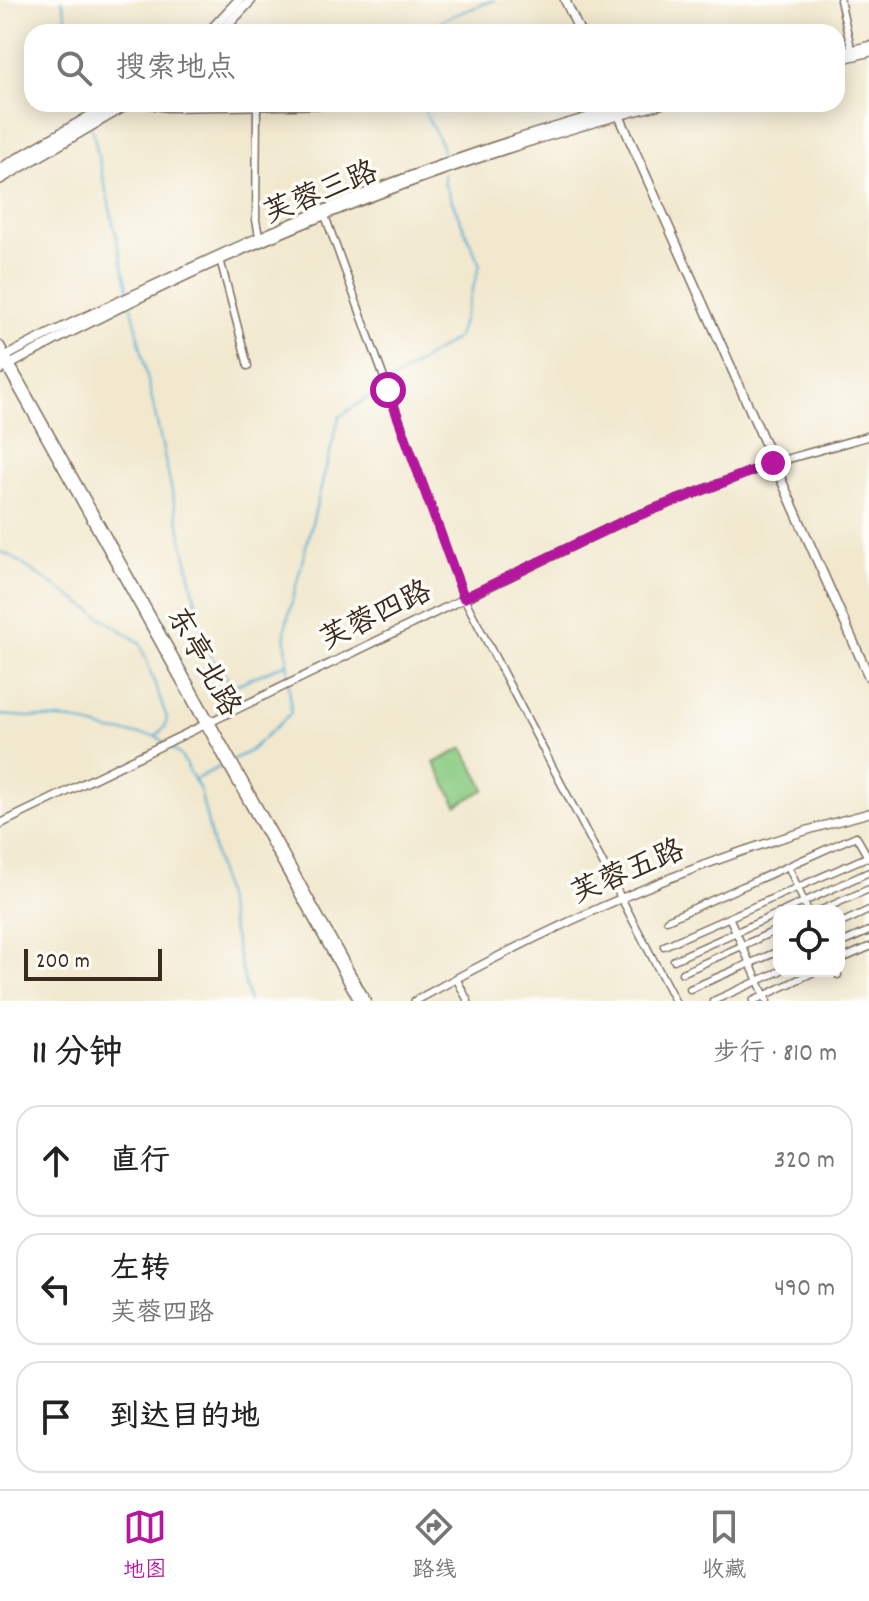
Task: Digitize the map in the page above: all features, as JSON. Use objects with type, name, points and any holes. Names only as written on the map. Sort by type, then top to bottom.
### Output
[{"type":"main road","points":[[216,24],[239,0]]},
{"type":"main road","points":[[228,24],[251,0]]},
{"type":"main road","points":[[565,0],[576,24]]},
{"type":"main road","points":[[845,55],[869,46]]},
{"type":"main road","points":[[852,53],[869,52]]},
{"type":"main road","points":[[0,179],[102,112]]},
{"type":"main road","points":[[0,169],[110,112]]},
{"type":"main road","name":"芙蓉三路","points":[[4,361],[259,236],[454,162],[607,112]]},
{"type":"main road","points":[[617,112],[869,677]]},
{"type":"main road","name":"芙蓉三路","points":[[142,294],[324,212]]},
{"type":"main road","name":"东亭北路","points":[[0,346],[4,361],[366,1001]]},
{"type":"main road","name":"东亭北路","points":[[233,767],[355,998]]},
{"type":"street","points":[[840,0],[852,53]]},
{"type":"street","points":[[257,112],[256,220],[259,236]]},
{"type":"street","points":[[324,212],[464,598],[675,1001]]},
{"type":"street","points":[[220,259],[248,366]]},
{"type":"street","name":"芙蓉四路","points":[[0,824],[626,520],[773,463],[869,436]]},
{"type":"street","name":"芙蓉五路","points":[[415,1001],[505,951],[686,870],[767,842],[869,813]]},
{"type":"street","points":[[664,946],[869,857],[856,836],[667,920]]},
{"type":"street","points":[[789,868],[805,905]]},
{"type":"street","points":[[797,905],[869,872]]},
{"type":"street","points":[[833,905],[869,889]]},
{"type":"street","points":[[845,921],[869,910]]},
{"type":"street","points":[[674,960],[773,916]]},
{"type":"street","points":[[730,919],[766,998]]},
{"type":"street","points":[[845,941],[869,931]]},
{"type":"street","points":[[682,973],[773,932]]},
{"type":"street","points":[[845,957],[869,947]]},
{"type":"street","points":[[690,989],[773,954]]},
{"type":"street","points":[[713,1001],[773,974]]},
{"type":"street","points":[[753,1001],[766,998],[805,977]]},
{"type":"street","points":[[456,978],[468,1001]]},
{"type":"green space","points":[[463,748],[485,789],[457,805],[434,763]]},
{"type":"waterway","points":[[62,0],[68,24]]},
{"type":"waterway","points":[[437,24],[494,0]]},
{"type":"waterway","points":[[425,112],[442,146],[443,159]]},
{"type":"waterway","points":[[92,128],[129,293]]},
{"type":"waterway","points":[[388,383],[458,337],[480,265],[444,183],[444,173]]},
{"type":"waterway","points":[[132,307],[201,626],[211,657],[233,686],[287,663]]},
{"type":"waterway","points":[[234,759],[250,751],[291,713],[285,629],[339,417],[383,387]]},
{"type":"waterway","points":[[0,552],[140,643],[167,718],[165,727],[156,736],[164,742]]},
{"type":"waterway","points":[[0,715],[73,720],[110,731],[155,736]]},
{"type":"waterway","points":[[169,746],[181,756],[200,790],[249,1001]]},
{"type":"waterway","points":[[194,780],[225,764]]},
{"type":"route","points":[[388,390],[464,598],[626,520],[773,463]]}]
